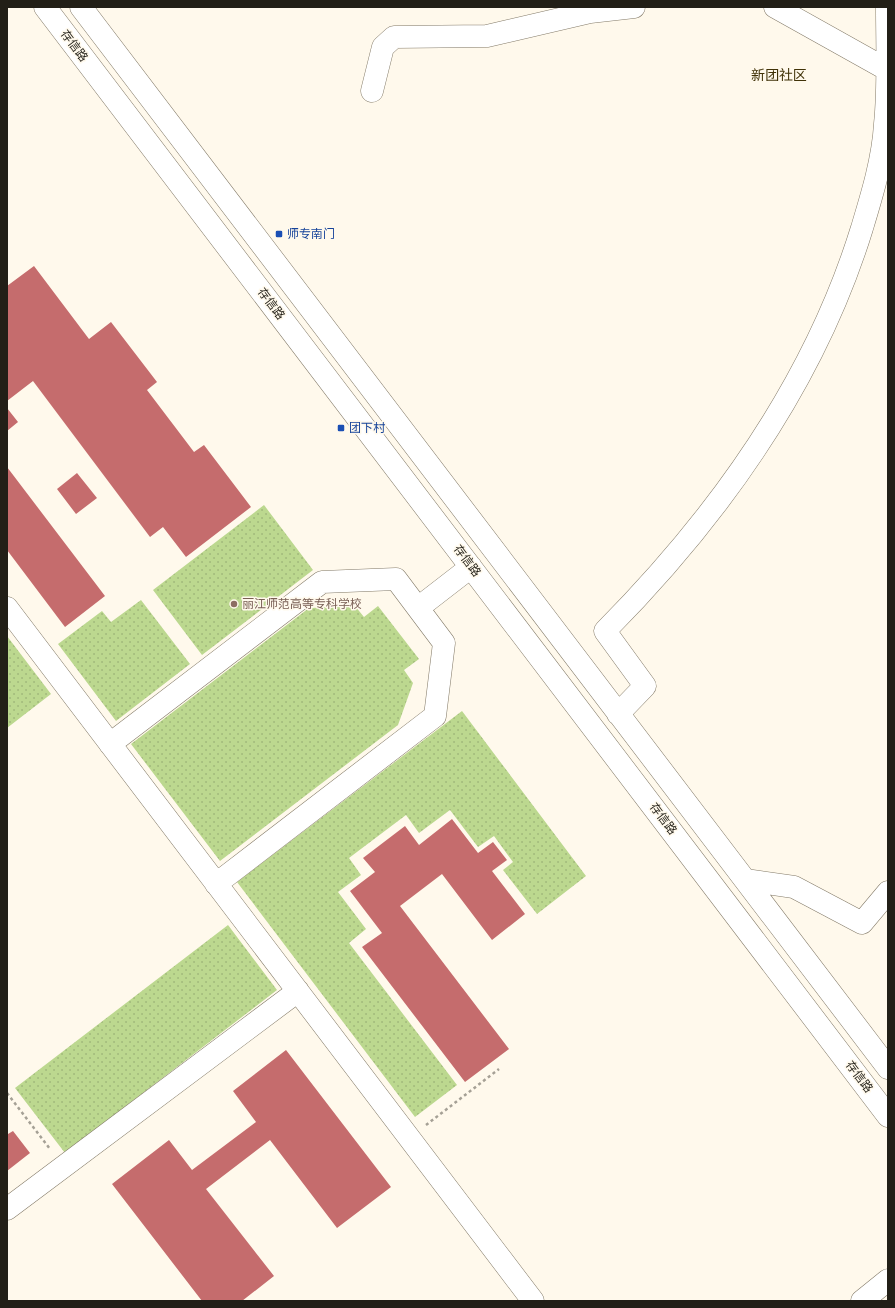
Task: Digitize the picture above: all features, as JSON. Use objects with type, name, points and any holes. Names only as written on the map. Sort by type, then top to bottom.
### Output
[{"type":"street","name":"存信路","points":[[45,7],[888,1116]]},
{"type":"street","points":[[81,7],[888,1068]]},
{"type":"street","points":[[372,91],[383,47],[394,37],[487,36],[590,12],[634,7]]},
{"type":"street","points":[[775,7],[886,69]]},
{"type":"street","points":[[618,714],[645,686],[604,632],[670,563],[731,486],[787,399],[826,324],[854,256],[878,169],[886,125],[887,7]]},
{"type":"street","points":[[418,608],[471,567]]},
{"type":"street","points":[[110,744],[322,582],[396,579],[418,608],[444,643],[435,716],[216,884]]},
{"type":"street","points":[[7,609],[410,1137],[533,1301]]},
{"type":"street","points":[[745,880],[794,887],[862,923],[888,892]]},
{"type":"street","points":[[7,1209],[298,991]]},
{"type":"street","points":[[862,1301],[888,1280]]},
{"type":"path","points":[[410,1137],[499,1069]]},
{"type":"path","points":[[7,1093],[63,1167]]},
{"type":"green space","points":[[264,505],[313,570],[202,655],[153,590]]},
{"type":"green space","points":[[141,600],[190,664],[116,721],[58,644],[102,611],[111,622]]},
{"type":"green space","points":[[355,606],[364,617],[378,606],[419,659],[404,670],[413,683],[398,725],[220,861],[131,744],[309,608]]},
{"type":"green space","points":[[7,636],[51,694],[7,728]]},
{"type":"green space","points":[[462,711],[586,876],[537,914],[503,870],[513,862],[494,836],[478,847],[450,810],[419,833],[406,815],[349,858],[361,875],[338,892],[366,929],[349,943],[457,1085],[415,1117],[237,882]]},
{"type":"green space","points":[[228,925],[277,990],[65,1153],[15,1088]]},
{"type":"building","points":[[34,266],[89,339],[111,322],[157,382],[147,390],[194,452],[204,445],[251,507],[186,557],[163,527],[150,537],[33,381],[7,401],[7,286]]},
{"type":"building","points":[[7,408],[18,422],[7,431]]},
{"type":"building","points":[[7,467],[105,596],[65,627],[7,550]]},
{"type":"building","points":[[77,473],[97,498],[76,514],[57,489]]},
{"type":"building","points":[[452,819],[478,853],[493,842],[507,860],[492,871],[525,914],[492,940],[442,874],[400,906],[509,1049],[465,1082],[362,947],[382,933],[350,891],[375,872],[363,858],[405,826],[419,845]]},
{"type":"building","points":[[286,1050],[391,1187],[337,1228],[270,1140],[206,1189],[274,1276],[242,1301],[202,1301],[112,1184],[169,1140],[192,1170],[256,1122],[233,1091]]},
{"type":"building","points":[[13,1131],[30,1153],[7,1171],[7,1133],[8,1134]]},
{"type":"place","name":"师专南门","points":[[279,234]]},
{"type":"place","name":"团下村","points":[[341,428]]},
{"type":"place","name":"丽江师范高等专科学校","points":[[234,604]]},
{"type":"district","name":"新团社区","points":[[779,76]]}]
